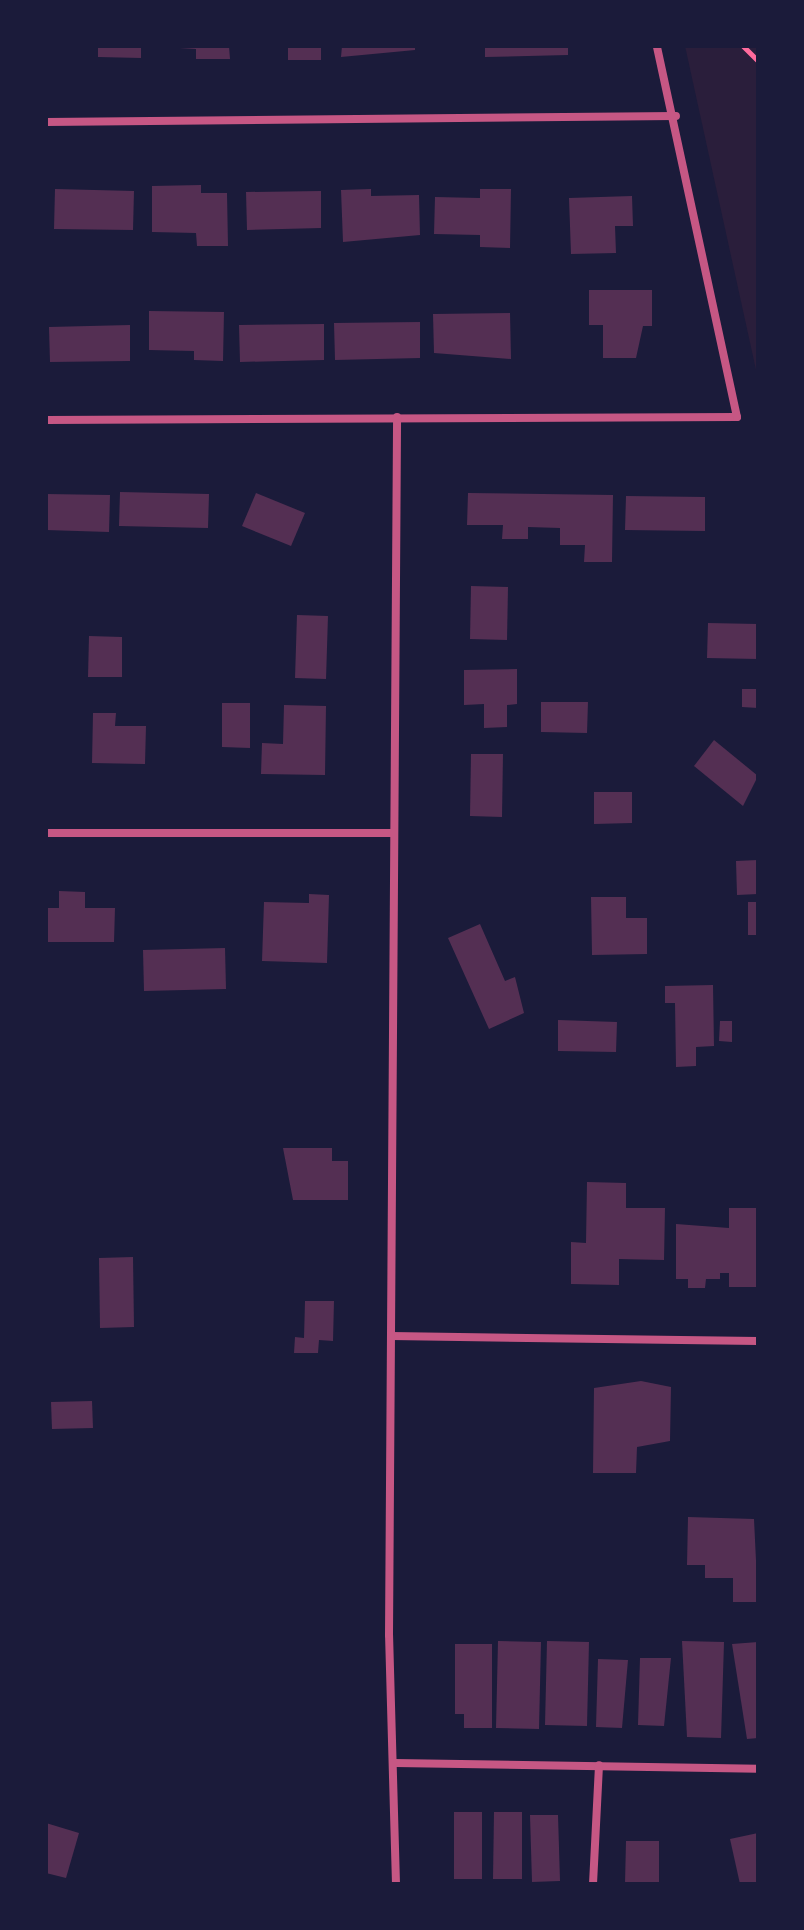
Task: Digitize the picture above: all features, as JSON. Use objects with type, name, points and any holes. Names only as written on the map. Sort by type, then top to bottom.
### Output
[{"type":"street","points":[[46,420],[737,417],[676,116],[657,46]]},
{"type":"street","points":[[46,122],[676,116]]},
{"type":"street","points":[[396,1884],[391,1336],[397,417]]},
{"type":"street","points":[[46,833],[394,833]]},
{"type":"street","points":[[391,1336],[758,1341]]},
{"type":"street","points":[[395,1763],[758,1769]]},
{"type":"street","points":[[593,1884],[599,1765]]},
{"type":"path","points":[[743,46],[758,61]]},
{"type":"shaded area","points":[[685,46],[758,46],[758,379]]},
{"type":"building","points":[[98,46],[141,46],[141,58],[98,57]]},
{"type":"building","points":[[147,46],[229,46],[230,59],[196,59],[196,49]]},
{"type":"building","points":[[288,46],[321,46],[321,60],[288,60]]},
{"type":"building","points":[[342,46],[415,46],[415,50],[341,57]]},
{"type":"building","points":[[485,46],[568,46],[568,55],[485,57]]},
{"type":"building","points":[[201,185],[201,193],[227,193],[228,246],[197,246],[196,233],[152,232],[152,186]]},
{"type":"building","points":[[55,189],[134,191],[133,230],[54,229]]},
{"type":"building","points":[[371,189],[371,196],[419,195],[420,235],[343,242],[341,190]]},
{"type":"building","points":[[480,189],[511,189],[510,248],[480,247],[480,235],[434,234],[435,197],[480,198]]},
{"type":"building","points":[[321,191],[321,228],[247,230],[246,192]]},
{"type":"building","points":[[632,196],[633,226],[615,226],[616,253],[571,254],[569,198]]},
{"type":"building","points":[[589,290],[652,290],[652,326],[643,326],[636,358],[603,358],[603,325],[589,325]]},
{"type":"building","points":[[149,311],[224,312],[223,361],[194,360],[194,351],[149,350]]},
{"type":"building","points":[[510,313],[511,359],[434,353],[433,314]]},
{"type":"building","points":[[420,322],[420,358],[335,360],[334,323]]},
{"type":"building","points":[[324,324],[324,360],[240,362],[239,325]]},
{"type":"building","points":[[130,325],[130,361],[50,362],[49,327]]},
{"type":"building","points":[[120,492],[209,494],[208,528],[119,526]]},
{"type":"building","points":[[256,493],[305,513],[291,546],[242,526]]},
{"type":"building","points":[[468,493],[613,495],[612,562],[584,562],[585,545],[560,545],[560,528],[528,527],[528,539],[502,539],[503,525],[467,525]]},
{"type":"building","points":[[46,494],[110,495],[109,532],[46,530]]},
{"type":"building","points":[[626,496],[705,497],[705,531],[625,530]]},
{"type":"building","points":[[471,586],[508,587],[507,640],[470,639]]},
{"type":"building","points":[[297,615],[328,616],[326,679],[295,678]]},
{"type":"building","points":[[708,623],[758,624],[758,659],[707,658]]},
{"type":"building","points":[[89,636],[122,637],[122,677],[88,677]]},
{"type":"building","points":[[517,669],[517,704],[507,705],[507,727],[484,728],[484,704],[464,705],[464,670]]},
{"type":"building","points":[[742,689],[758,689],[758,708],[742,707]]},
{"type":"building","points":[[541,702],[588,702],[587,733],[541,732]]},
{"type":"building","points":[[222,703],[250,703],[250,748],[222,747]]},
{"type":"building","points":[[284,705],[326,706],[325,775],[261,774],[262,743],[283,744]]},
{"type":"building","points":[[93,713],[116,713],[115,726],[146,726],[145,764],[92,763]]},
{"type":"building","points":[[714,740],[758,776],[743,806],[694,766]]},
{"type":"building","points":[[471,754],[503,754],[502,817],[470,816]]},
{"type":"building","points":[[594,792],[632,792],[632,823],[594,824]]},
{"type":"building","points":[[758,860],[758,894],[737,895],[736,861]]},
{"type":"building","points":[[59,891],[85,892],[85,908],[115,908],[114,942],[46,942],[46,908],[59,908]]},
{"type":"building","points":[[309,894],[329,895],[327,963],[262,961],[264,902],[309,903]]},
{"type":"building","points":[[591,897],[626,897],[626,918],[647,918],[647,954],[592,955]]},
{"type":"building","points":[[748,902],[758,902],[758,935],[748,935]]},
{"type":"building","points":[[480,924],[505,981],[515,977],[524,1013],[489,1029],[448,938]]},
{"type":"building","points":[[225,948],[226,989],[144,991],[143,950]]},
{"type":"building","points":[[713,985],[714,1046],[696,1047],[696,1066],[676,1067],[675,1003],[665,1003],[665,986]]},
{"type":"building","points":[[558,1020],[617,1022],[616,1052],[558,1051]]},
{"type":"building","points":[[720,1021],[732,1021],[732,1042],[719,1041]]},
{"type":"building","points":[[283,1148],[332,1148],[332,1161],[348,1161],[348,1200],[293,1200]]},
{"type":"building","points":[[587,1182],[626,1183],[626,1208],[665,1208],[664,1260],[619,1259],[619,1285],[571,1284],[571,1242],[586,1243]]},
{"type":"building","points":[[729,1208],[758,1208],[758,1287],[729,1287],[729,1273],[720,1273],[720,1279],[706,1279],[705,1288],[688,1288],[688,1279],[676,1279],[676,1224],[729,1228]]},
{"type":"building","points":[[133,1257],[134,1327],[100,1328],[99,1258]]},
{"type":"building","points":[[305,1301],[334,1301],[333,1341],[319,1340],[318,1353],[294,1353],[295,1337],[304,1338]]},
{"type":"building","points":[[641,1381],[671,1387],[670,1441],[637,1447],[636,1473],[593,1473],[594,1388]]},
{"type":"building","points":[[92,1401],[93,1428],[52,1429],[51,1402]]},
{"type":"building","points":[[688,1517],[754,1519],[758,1602],[733,1602],[733,1578],[705,1578],[705,1565],[687,1565]]},
{"type":"building","points":[[498,1641],[541,1642],[539,1729],[496,1728]]},
{"type":"building","points":[[547,1641],[589,1642],[587,1726],[545,1725]]},
{"type":"building","points":[[682,1641],[724,1642],[721,1738],[687,1737]]},
{"type":"building","points":[[758,1642],[758,1738],[747,1739],[732,1644]]},
{"type":"building","points":[[455,1644],[492,1644],[492,1728],[464,1728],[464,1714],[455,1714]]},
{"type":"building","points":[[640,1658],[671,1658],[664,1726],[638,1725]]},
{"type":"building","points":[[598,1659],[628,1660],[622,1728],[596,1727]]},
{"type":"building","points":[[454,1812],[482,1812],[482,1879],[454,1879]]},
{"type":"building","points":[[494,1812],[522,1812],[522,1879],[493,1879]]},
{"type":"building","points":[[530,1815],[558,1815],[560,1881],[532,1882]]},
{"type":"building","points":[[46,1823],[79,1833],[66,1878],[46,1873]]},
{"type":"building","points":[[758,1833],[758,1884],[740,1884],[730,1839]]},
{"type":"building","points":[[626,1841],[659,1841],[659,1884],[625,1884]]}]
